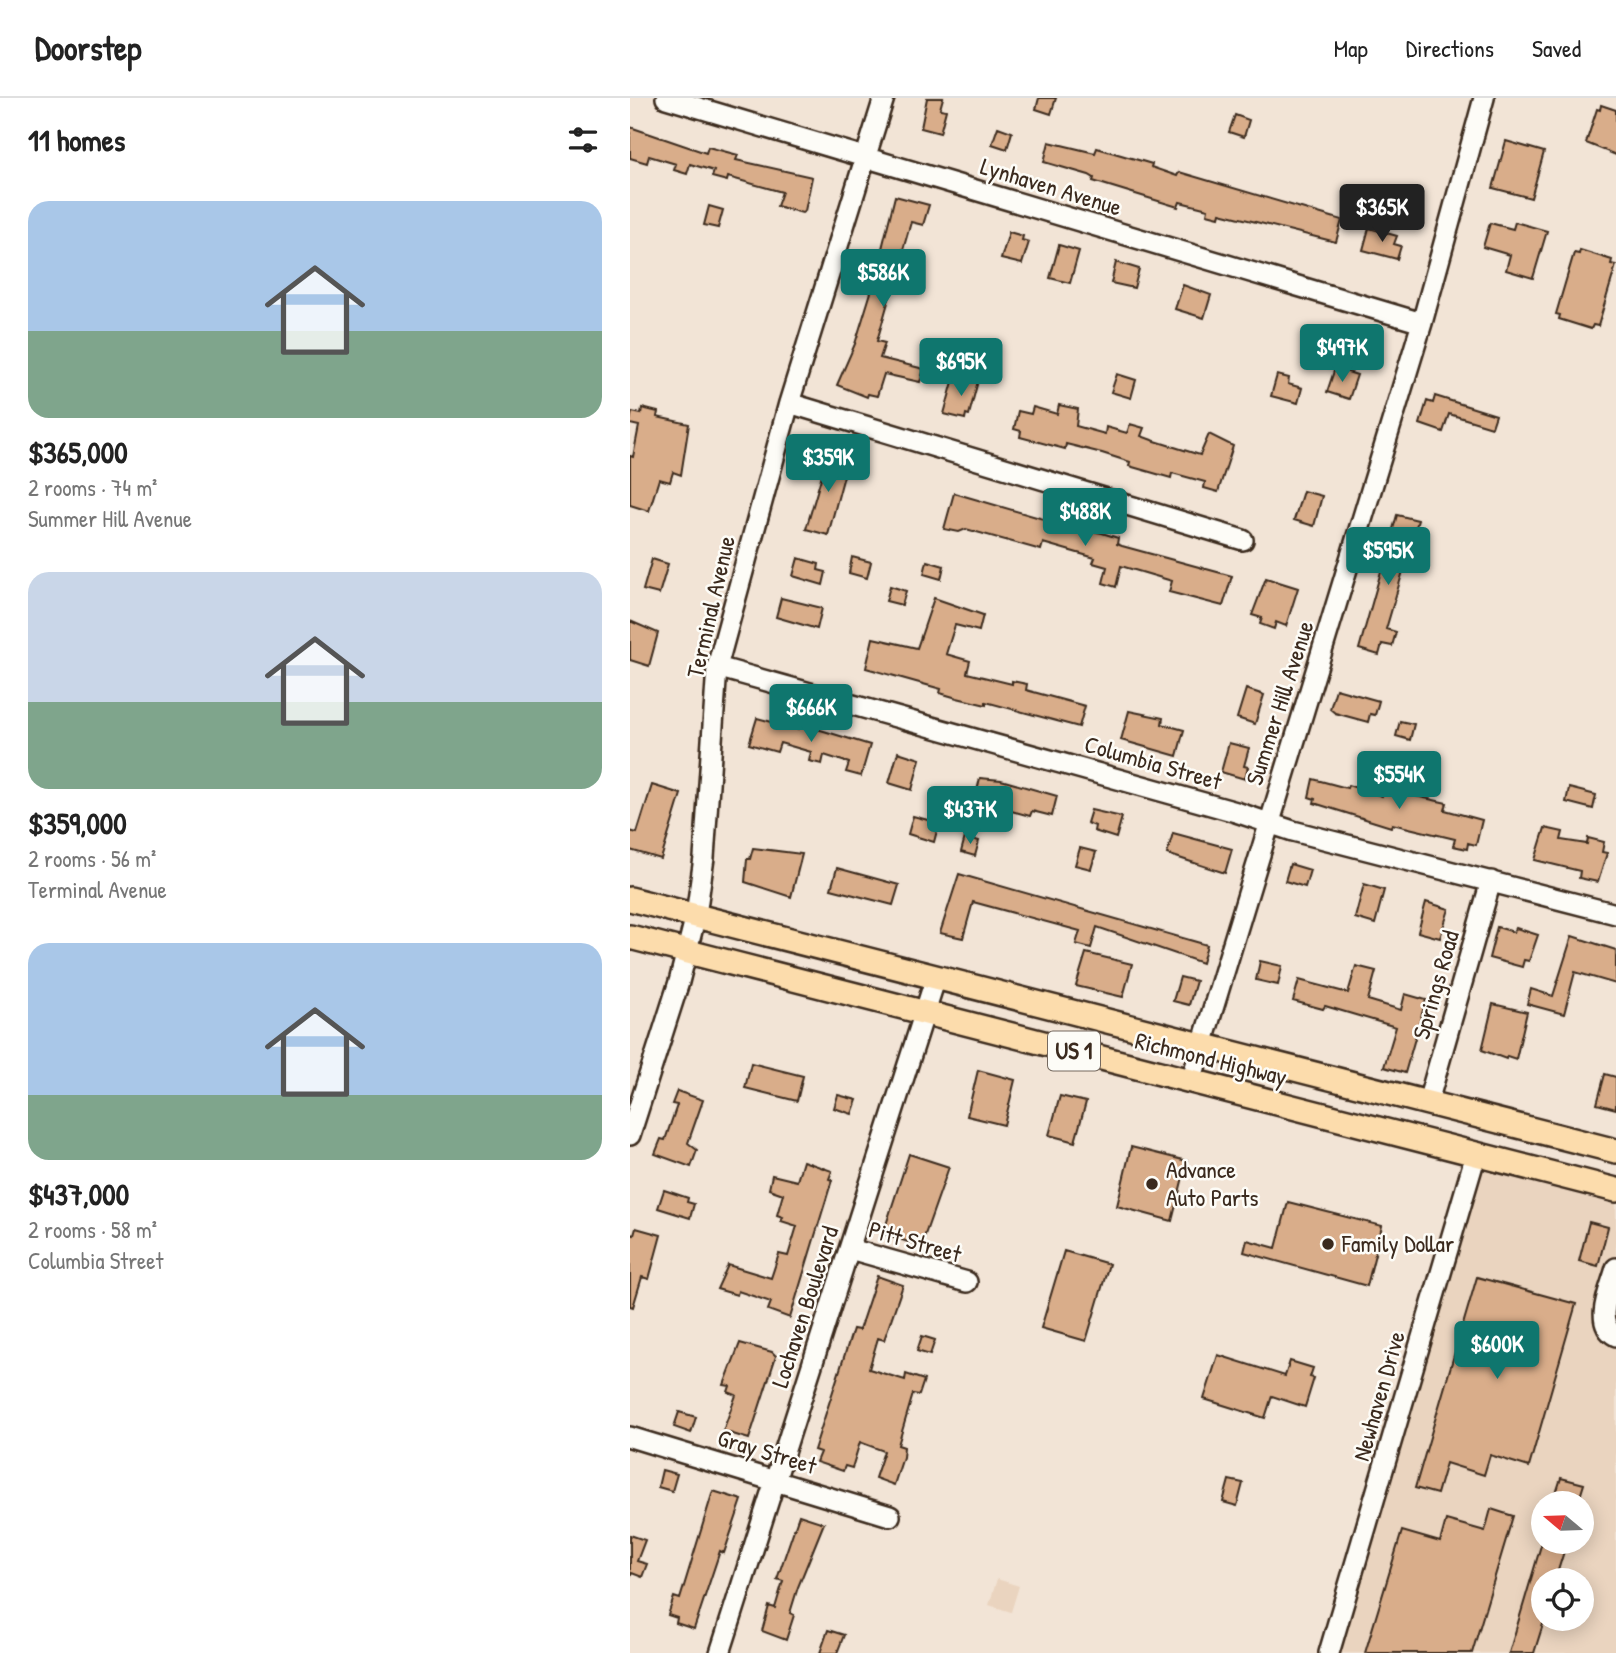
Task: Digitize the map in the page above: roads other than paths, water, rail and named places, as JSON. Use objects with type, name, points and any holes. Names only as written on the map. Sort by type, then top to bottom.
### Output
[{"type":"main road","name":"Richmond Highway","points":[[630,899],[1616,1151]]},
{"type":"main road","name":"Richmond Highway","points":[[630,937],[1616,1190]]},
{"type":"street","name":"Lynhaven Avenue","points":[[666,98],[1422,323]]},
{"type":"street","name":"Terminal Avenue","points":[[630,1135],[688,952],[696,915],[704,858],[717,667],[789,403],[884,98]]},
{"type":"street","name":"Summer Hill Avenue","points":[[1191,1081],[1422,323],[1484,98]]},
{"type":"street","points":[[789,403],[1243,540]]},
{"type":"street","name":"Columbia Street","points":[[717,667],[1223,808],[1268,823],[1616,914]]},
{"type":"street","name":"Springs Road","points":[[1428,1102],[1491,881]]},
{"type":"street","name":"Lochaven Boulevard","points":[[720,1653],[936,977]]},
{"type":"street","name":"Newhaven Drive","points":[[1329,1653],[1476,1154]]},
{"type":"street","name":"Pitt Street","points":[[850,1249],[967,1282]]},
{"type":"street","points":[[1616,1268],[1603,1319],[1607,1329],[1616,1336]]},
{"type":"street","name":"Gray Street","points":[[630,1437],[774,1479],[890,1517]]},
{"type":"place","name":"Advance Auto Parts","points":[[1152,1184]]},
{"type":"place","name":"Family Dollar","points":[[1328,1244]]}]
